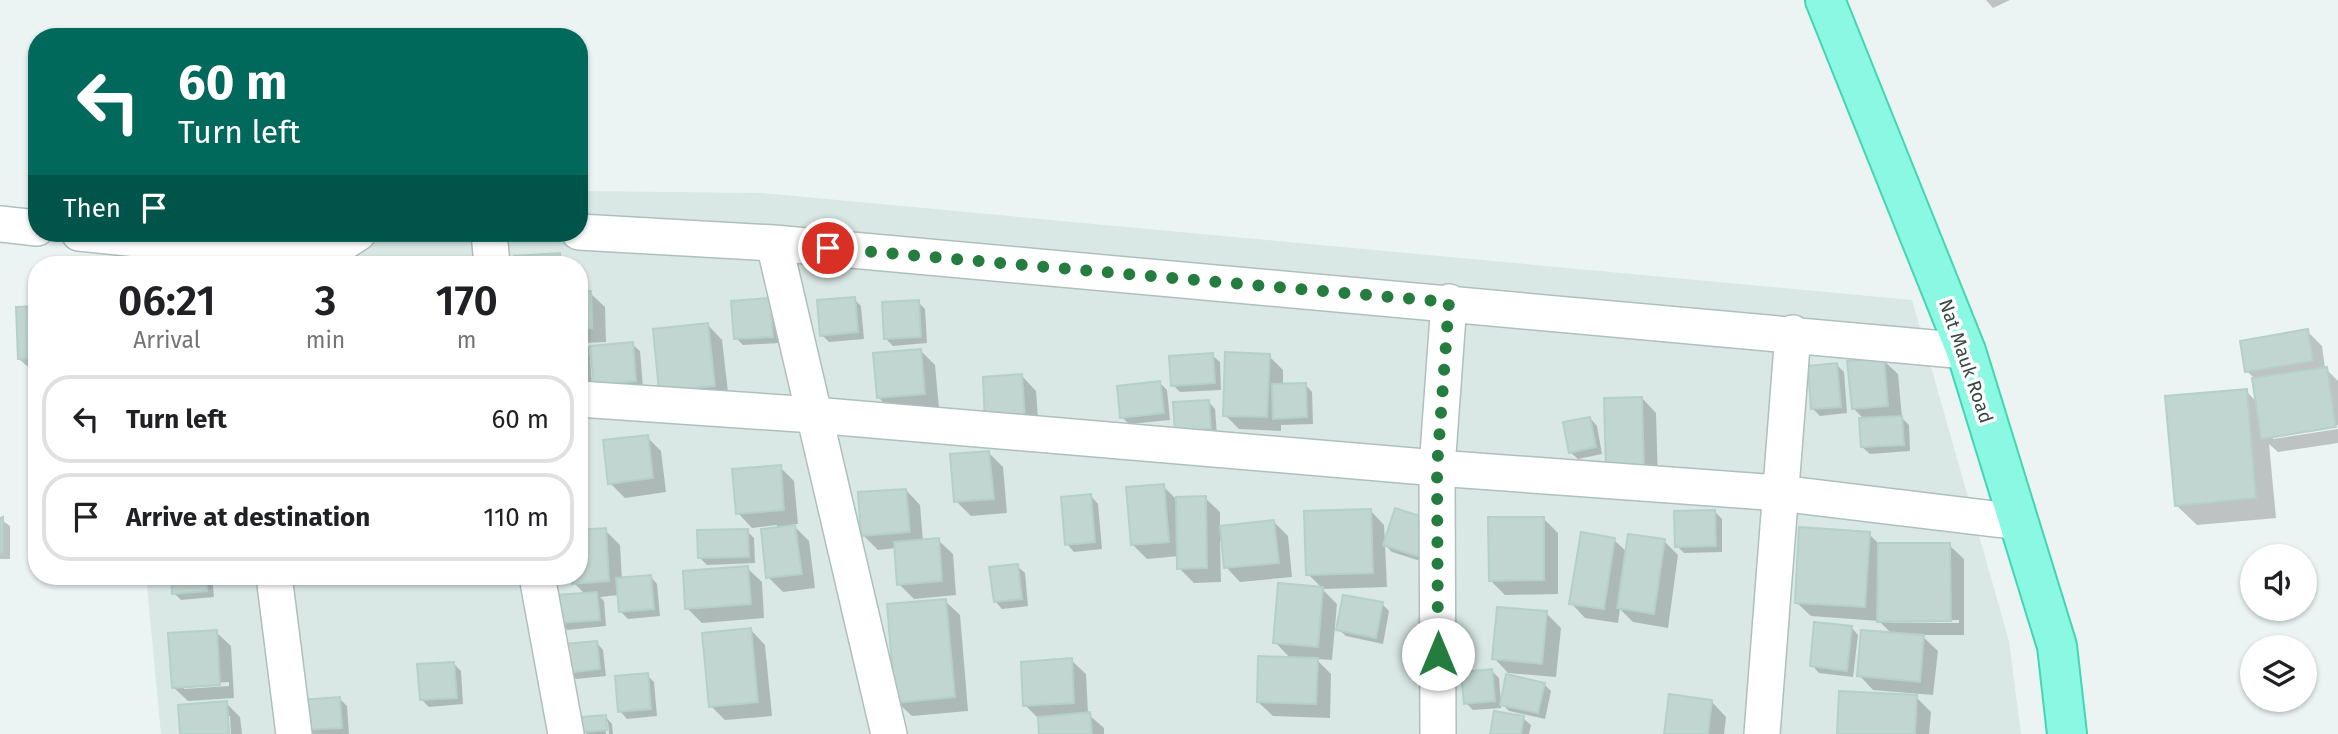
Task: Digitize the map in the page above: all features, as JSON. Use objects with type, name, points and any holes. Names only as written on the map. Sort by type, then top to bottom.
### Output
[{"type":"highway","name":"Nat Mauk Road","points":[[1825,0],[1966,351],[2057,646],[2067,734]]},
{"type":"street","points":[[0,224],[28,227]]},
{"type":"street","points":[[588,233],[774,243],[1793,333],[1966,351]]},
{"type":"street","points":[[137,242],[227,256]]},
{"type":"street","points":[[322,256],[344,242]]},
{"type":"street","points":[[774,243],[889,734]]},
{"type":"street","points":[[1438,734],[1437,468],[1449,302]]},
{"type":"street","points":[[1762,734],[1793,333]]},
{"type":"street","points":[[588,400],[814,415],[1437,468],[1780,493],[2019,522]]},
{"type":"street","points":[[275,585],[294,734]]},
{"type":"street","points":[[539,585],[566,734]]},
{"type":"shaded area","points":[[588,191],[762,193],[1912,300],[2009,641],[2021,734],[161,734],[147,585],[588,585],[588,256],[114,256],[113,242],[588,242]]},
{"type":"building","points":[[560,253],[560,256],[514,256]]},
{"type":"building","points":[[588,291],[591,291],[592,328],[588,328]]},
{"type":"building","points":[[855,297],[858,332],[820,336],[817,300]]},
{"type":"building","points":[[770,298],[773,337],[734,339],[731,301]]},
{"type":"building","points":[[919,300],[921,337],[884,339],[882,302]]},
{"type":"building","points":[[28,306],[28,359],[18,359],[16,307]]},
{"type":"building","points":[[708,323],[715,386],[659,391],[653,329]]},
{"type":"building","points":[[2308,329],[2313,361],[2245,372],[2240,341]]},
{"type":"building","points":[[633,342],[636,381],[594,385],[590,346]]},
{"type":"building","points":[[921,349],[925,394],[877,398],[873,353]]},
{"type":"building","points":[[1225,352],[1270,354],[1267,417],[1223,416]]},
{"type":"building","points":[[1213,353],[1215,383],[1171,386],[1169,356]]},
{"type":"building","points":[[1884,358],[1888,406],[1852,409],[1847,361]]},
{"type":"building","points":[[1837,363],[1841,407],[1811,409],[1808,366]]},
{"type":"building","points":[[2327,367],[2336,427],[2261,439],[2252,378]]},
{"type":"building","points":[[1022,374],[1025,418],[985,420],[983,377]]},
{"type":"building","points":[[1160,381],[1164,413],[1120,418],[1117,386]]},
{"type":"building","points":[[1306,383],[1307,417],[1273,419],[1272,384]]},
{"type":"building","points":[[2247,389],[2256,498],[2175,506],[2165,396]]},
{"type":"building","points":[[1642,397],[1644,468],[1606,469],[1604,398]]},
{"type":"building","points":[[1209,400],[1211,429],[1175,431],[1173,402]]},
{"type":"building","points":[[1902,416],[1904,445],[1861,447],[1859,418]]},
{"type":"building","points":[[1590,417],[1596,447],[1569,453],[1563,422]]},
{"type":"building","points":[[648,435],[653,478],[608,484],[603,440]]},
{"type":"building","points":[[989,451],[994,499],[954,502],[950,454]]},
{"type":"building","points":[[781,465],[784,510],[736,514],[732,469]]},
{"type":"building","points":[[1164,484],[1169,542],[1131,545],[1126,487]]},
{"type":"building","points":[[906,489],[910,532],[861,536],[858,492]]},
{"type":"building","points":[[1091,494],[1095,542],[1065,545],[1061,497]]},
{"type":"building","points":[[1206,496],[1207,568],[1177,569],[1176,497]]},
{"type":"building","points":[[1395,508],[1435,521],[1423,558],[1383,545]]},
{"type":"building","points":[[1371,509],[1373,573],[1306,575],[1304,511]]},
{"type":"building","points":[[1715,510],[1716,546],[1675,547],[1674,511]]},
{"type":"building","points":[[3,517],[3,552],[0,552],[0,518]]},
{"type":"building","points":[[1488,517],[1544,517],[1544,580],[1489,581]]},
{"type":"building","points":[[1274,520],[1279,563],[1224,568],[1220,526]]},
{"type":"building","points":[[795,525],[802,574],[766,578],[761,529]]},
{"type":"building","points":[[1799,527],[1870,532],[1865,607],[1795,603]]},
{"type":"building","points":[[606,528],[609,581],[588,583],[588,529]]},
{"type":"building","points":[[748,529],[749,557],[698,558],[697,530]]},
{"type":"building","points":[[1581,532],[1615,538],[1604,609],[1569,604]]},
{"type":"building","points":[[1628,534],[1665,539],[1654,614],[1617,608]]},
{"type":"building","points":[[939,538],[942,581],[897,585],[894,542]]},
{"type":"building","points":[[1878,543],[1950,543],[1951,621],[1877,622]]},
{"type":"building","points":[[1018,564],[1022,599],[994,602],[989,567]]},
{"type":"building","points":[[748,566],[751,604],[685,609],[683,571]]},
{"type":"building","points":[[651,575],[654,609],[619,612],[616,578]]},
{"type":"building","points":[[1278,583],[1323,587],[1318,647],[1273,643]]},
{"type":"building","points":[[172,585],[207,585],[207,591],[172,594]]},
{"type":"building","points":[[597,592],[600,620],[558,623],[556,595]]},
{"type":"building","points":[[1343,595],[1383,602],[1376,638],[1336,630]]},
{"type":"building","points":[[946,599],[955,697],[895,703],[887,604]]},
{"type":"building","points":[[1497,607],[1547,611],[1542,664],[1492,659]]},
{"type":"building","points":[[1814,622],[1852,626],[1847,671],[1810,666]]},
{"type":"building","points":[[751,628],[758,702],[709,707],[702,633]]},
{"type":"building","points":[[217,630],[220,685],[172,688],[168,633]]},
{"type":"building","points":[[1861,630],[1924,635],[1920,682],[1857,676]]},
{"type":"building","points":[[597,641],[600,669],[567,673],[564,644]]},
{"type":"building","points":[[1258,656],[1318,658],[1316,704],[1257,702]]},
{"type":"building","points":[[1072,658],[1074,703],[1023,706],[1021,662]]},
{"type":"building","points":[[454,662],[457,698],[420,700],[417,664]]},
{"type":"building","points":[[1492,669],[1495,701],[1464,704],[1461,672]]},
{"type":"building","points":[[648,673],[651,709],[618,712],[615,676]]},
{"type":"building","points":[[1506,674],[1545,683],[1538,713],[1500,705]]},
{"type":"building","points":[[1839,691],[1917,695],[1915,734],[1837,734]]},
{"type":"building","points":[[1669,694],[1712,700],[1708,734],[1664,734]]},
{"type":"building","points":[[340,697],[342,728],[302,730],[300,700]]},
{"type":"building","points":[[227,701],[229,734],[180,734],[178,705]]},
{"type":"building","points":[[1494,711],[1524,716],[1521,734],[1490,734]]},
{"type":"building","points":[[1090,712],[1092,734],[1039,734],[1038,717]]},
{"type":"building","points":[[606,715],[607,730],[582,732],[581,717]]},
{"type":"route","points":[[828,248],[1449,302],[1437,468],[1438,654]]}]
